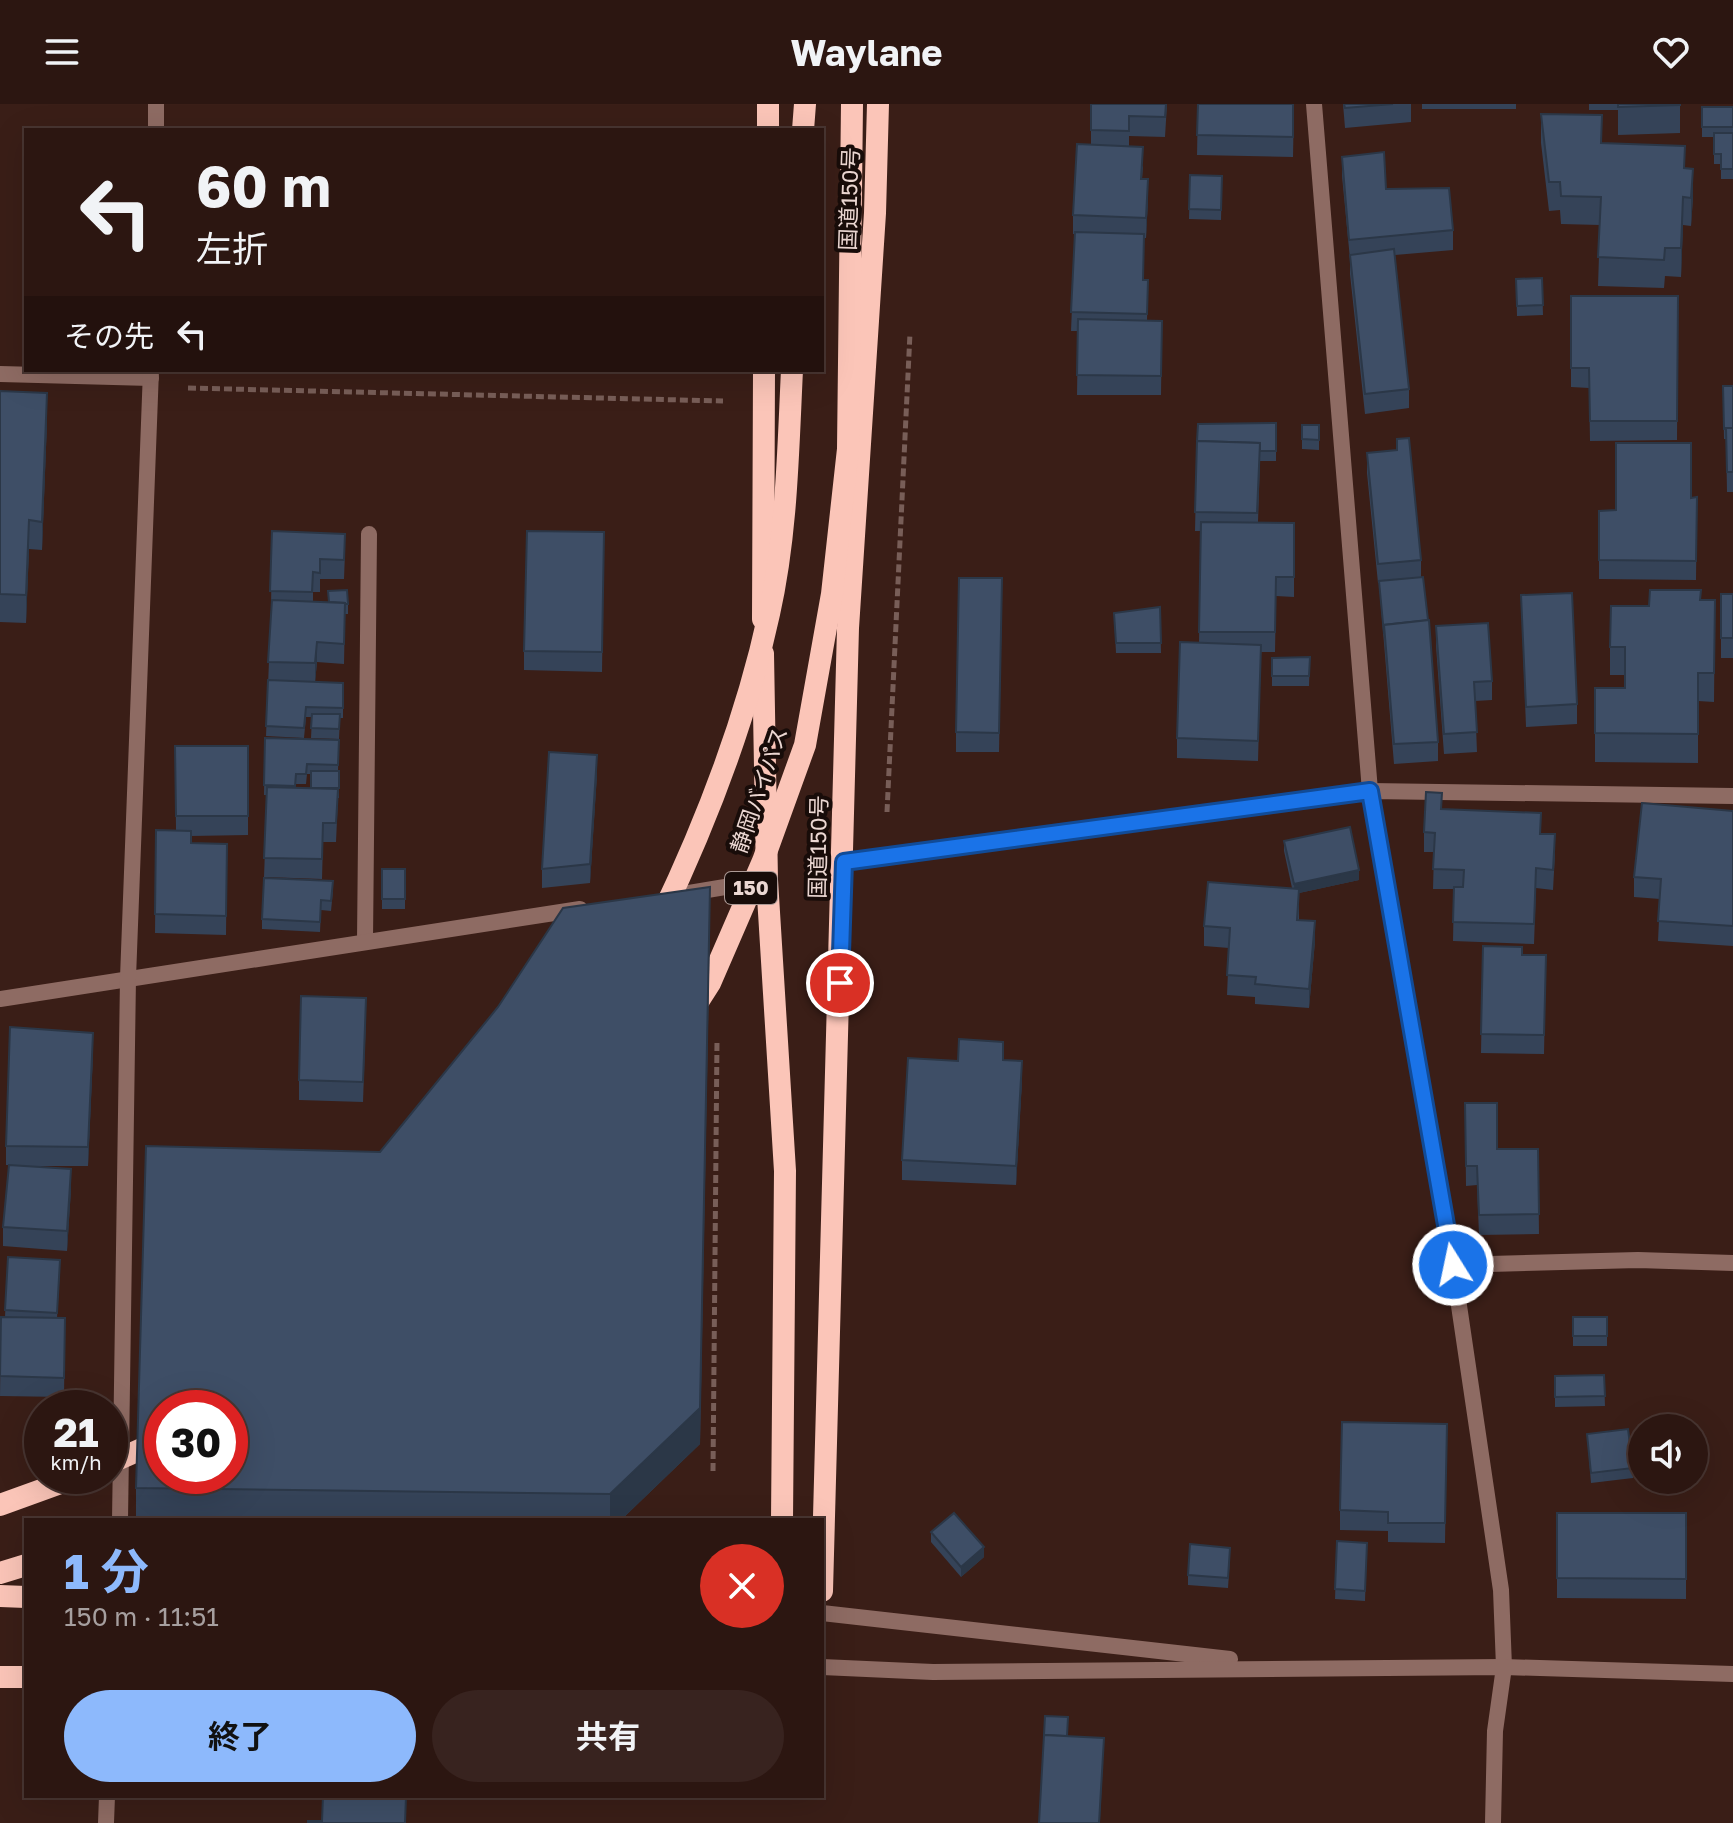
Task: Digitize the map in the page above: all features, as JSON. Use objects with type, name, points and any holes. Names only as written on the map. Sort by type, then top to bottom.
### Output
[{"type":"highway","points":[[768,104],[768,128]]},
{"type":"highway","points":[[803,128],[805,104]]},
{"type":"highway","name":"静岡バイパス","points":[[678,1033],[710,983],[763,861],[805,745],[832,594],[848,449],[852,104]]},
{"type":"highway","name":"国道150号","points":[[824,1525],[848,628],[875,213],[878,104]]},
{"type":"highway","name":"150","points":[[764,372],[762,568],[767,880],[785,1171],[782,1518]]},
{"type":"highway","name":"静岡バイパス","points":[[648,944],[723,780],[770,613],[786,496],[792,372]]},
{"type":"highway","points":[[0,1505],[30,1494]]},
{"type":"highway","points":[[0,1573],[24,1566]]},
{"type":"highway","points":[[0,1596],[24,1597]]},
{"type":"highway","points":[[0,1677],[24,1677]]},
{"type":"street","points":[[156,104],[156,128]]},
{"type":"street","points":[[1314,104],[1370,791],[1453,1265],[1501,1590],[1504,1667],[1495,1731],[1493,1823]]},
{"type":"street","points":[[0,374],[151,378],[128,978],[120,1518]]},
{"type":"street","points":[[365,941],[369,534]]},
{"type":"street","points":[[844,862],[1370,791],[1733,796]]},
{"type":"street","points":[[657,897],[767,880]]},
{"type":"street","points":[[0,999],[596,907]]},
{"type":"street","points":[[1453,1265],[1638,1260],[1733,1263]]},
{"type":"street","points":[[824,1613],[1296,1667]]},
{"type":"street","points":[[824,1667],[933,1672],[1504,1667],[1733,1674]]},
{"type":"street","points":[[106,1823],[107,1798]]},
{"type":"path","points":[[887,812],[911,324]]},
{"type":"path","points":[[151,378],[723,401]]},
{"type":"building","points":[[1091,104],[1166,104],[1165,117],[1129,116],[1129,131],[1091,130]]},
{"type":"building","points":[[1198,104],[1293,104],[1293,137],[1197,135]]},
{"type":"building","points":[[1344,104],[1393,104],[1345,108]]},
{"type":"building","points":[[1618,104],[1680,104],[1680,105],[1618,107]]},
{"type":"building","points":[[1702,107],[1733,107],[1733,127],[1702,127]]},
{"type":"building","points":[[1541,114],[1602,115],[1601,143],[1685,146],[1684,168],[1693,169],[1691,198],[1683,197],[1681,248],[1665,248],[1664,260],[1598,257],[1601,197],[1561,196],[1560,182],[1549,182]]},
{"type":"building","points":[[1714,133],[1733,133],[1733,169],[1721,169],[1721,154],[1714,154]]},
{"type":"building","points":[[1077,144],[1143,147],[1141,179],[1148,179],[1146,218],[1073,215]]},
{"type":"building","points":[[1384,152],[1386,189],[1449,188],[1453,230],[1349,240],[1342,157]]},
{"type":"building","points":[[1190,175],[1222,176],[1221,210],[1189,209]]},
{"type":"building","points":[[1075,232],[1144,234],[1143,280],[1148,280],[1147,314],[1071,312]]},
{"type":"building","points":[[1394,249],[1409,389],[1365,394],[1350,255]]},
{"type":"building","points":[[1542,278],[1543,305],[1517,306],[1516,279]]},
{"type":"building","points":[[1571,296],[1678,296],[1677,421],[1590,421],[1589,368],[1571,368]]},
{"type":"building","points":[[1078,319],[1162,321],[1161,376],[1077,375]]},
{"type":"building","points":[[1723,386],[1733,386],[1733,428],[1724,429]]},
{"type":"building","points":[[0,391],[47,393],[42,522],[29,520],[26,595],[0,594]]},
{"type":"building","points":[[1276,423],[1276,451],[1260,451],[1260,443],[1197,441],[1198,424]]},
{"type":"building","points":[[1302,425],[1319,425],[1319,440],[1302,439]]},
{"type":"building","points":[[1726,428],[1733,428],[1733,472],[1727,472]]},
{"type":"building","points":[[1409,438],[1421,560],[1378,564],[1367,453],[1397,450],[1397,439]]},
{"type":"building","points":[[1197,441],[1260,443],[1257,513],[1195,512]]},
{"type":"building","points":[[1616,443],[1691,443],[1691,498],[1697,497],[1696,561],[1599,560],[1599,511],[1616,510]]},
{"type":"building","points":[[1201,522],[1294,523],[1294,577],[1276,577],[1275,632],[1199,632]]},
{"type":"building","points":[[272,531],[345,534],[344,560],[320,559],[320,573],[313,572],[312,592],[270,591]]},
{"type":"building","points":[[527,531],[604,532],[602,652],[524,651]]},
{"type":"building","points":[[1423,577],[1428,620],[1384,625],[1384,634],[1379,581]]},
{"type":"building","points":[[959,578],[1002,578],[999,733],[956,732]]},
{"type":"building","points":[[347,590],[348,604],[329,602],[328,591]]},
{"type":"building","points":[[1650,590],[1701,590],[1700,600],[1715,600],[1714,673],[1698,673],[1698,734],[1595,733],[1595,688],[1625,688],[1625,647],[1610,647],[1611,606],[1649,606]]},
{"type":"building","points":[[1572,593],[1577,704],[1526,707],[1521,595]]},
{"type":"building","points":[[1721,594],[1733,594],[1733,638],[1721,638]]},
{"type":"building","points":[[272,600],[345,603],[344,644],[317,642],[315,663],[268,662]]},
{"type":"building","points":[[1160,607],[1161,643],[1116,643],[1114,613]]},
{"type":"building","points":[[1429,620],[1438,742],[1394,744],[1384,625]]},
{"type":"building","points":[[1488,623],[1492,681],[1474,682],[1477,732],[1444,734],[1436,626]]},
{"type":"building","points":[[1180,642],[1261,645],[1258,741],[1177,738]]},
{"type":"building","points":[[1310,657],[1309,676],[1272,676],[1272,658]]},
{"type":"building","points":[[268,680],[343,683],[343,708],[306,707],[304,728],[266,726]]},
{"type":"building","points":[[312,714],[340,714],[339,729],[311,728]]},
{"type":"building","points":[[265,738],[339,740],[338,765],[307,764],[306,774],[296,774],[295,786],[264,785]]},
{"type":"building","points":[[175,746],[248,746],[248,816],[176,816]]},
{"type":"building","points":[[549,752],[597,755],[590,864],[542,869]]},
{"type":"building","points":[[311,771],[339,771],[339,788],[311,788]]},
{"type":"building","points":[[267,787],[338,789],[336,823],[323,823],[322,859],[264,858]]},
{"type":"building","points":[[1426,792],[1442,793],[1441,809],[1541,813],[1540,834],[1555,834],[1553,870],[1536,868],[1534,924],[1453,922],[1454,887],[1463,887],[1464,870],[1433,869],[1435,833],[1424,832]]},
{"type":"building","points":[[1642,803],[1733,811],[1733,926],[1658,921],[1661,879],[1634,877]]},
{"type":"building","points":[[1350,827],[1359,870],[1294,884],[1284,841]]},
{"type":"building","points":[[156,830],[191,831],[191,843],[227,844],[226,916],[155,914]]},
{"type":"building","points":[[382,869],[405,869],[405,899],[382,899]]},
{"type":"building","points":[[264,878],[333,881],[331,901],[321,900],[320,922],[262,919]]},
{"type":"building","points":[[1208,882],[1299,889],[1297,920],[1315,921],[1309,989],[1255,984],[1256,977],[1227,975],[1230,928],[1204,926]]},
{"type":"building","points":[[710,887],[700,1408],[610,1494],[248,1489],[248,1390],[144,1390],[144,1488],[136,1488],[146,1146],[380,1152],[498,1007],[563,908]]},
{"type":"building","points":[[1483,946],[1522,947],[1522,955],[1546,955],[1544,1035],[1481,1034]]},
{"type":"building","points":[[301,996],[366,998],[363,1082],[299,1080]]},
{"type":"building","points":[[10,1027],[93,1033],[88,1147],[6,1146]]},
{"type":"building","points":[[959,1039],[1003,1042],[1003,1060],[1022,1061],[1016,1166],[902,1160],[908,1058],[958,1061]]},
{"type":"building","points":[[1465,1103],[1497,1103],[1497,1149],[1538,1149],[1539,1214],[1479,1215],[1477,1166],[1466,1166]]},
{"type":"building","points":[[9,1165],[71,1169],[67,1231],[3,1227]]},
{"type":"building","points":[[8,1257],[60,1260],[57,1313],[5,1310]]},
{"type":"building","points":[[1,1317],[65,1318],[64,1378],[0,1376]]},
{"type":"building","points":[[1573,1317],[1607,1317],[1607,1336],[1573,1336]]},
{"type":"building","points":[[1604,1375],[1605,1396],[1555,1397],[1555,1376]]},
{"type":"building","points":[[1342,1422],[1447,1424],[1445,1523],[1388,1523],[1388,1512],[1340,1510]]},
{"type":"building","points":[[1628,1429],[1628,1469],[1591,1473],[1587,1434]]},
{"type":"building","points":[[954,1513],[984,1547],[961,1567],[931,1532]]},
{"type":"building","points":[[1557,1513],[1686,1513],[1686,1579],[1557,1578]]},
{"type":"building","points":[[1337,1541],[1367,1543],[1365,1591],[1335,1589]]},
{"type":"building","points":[[1190,1544],[1230,1548],[1228,1578],[1188,1575]]},
{"type":"building","points":[[1045,1716],[1068,1717],[1067,1736],[1044,1735]]},
{"type":"building","points":[[1044,1735],[1104,1738],[1099,1823],[1039,1823]]},
{"type":"building","points":[[323,1798],[406,1798],[405,1823],[308,1823],[322,1821]]},
{"type":"route","points":[[840,983],[844,862],[874,861],[1370,791],[1453,1265]]}]
